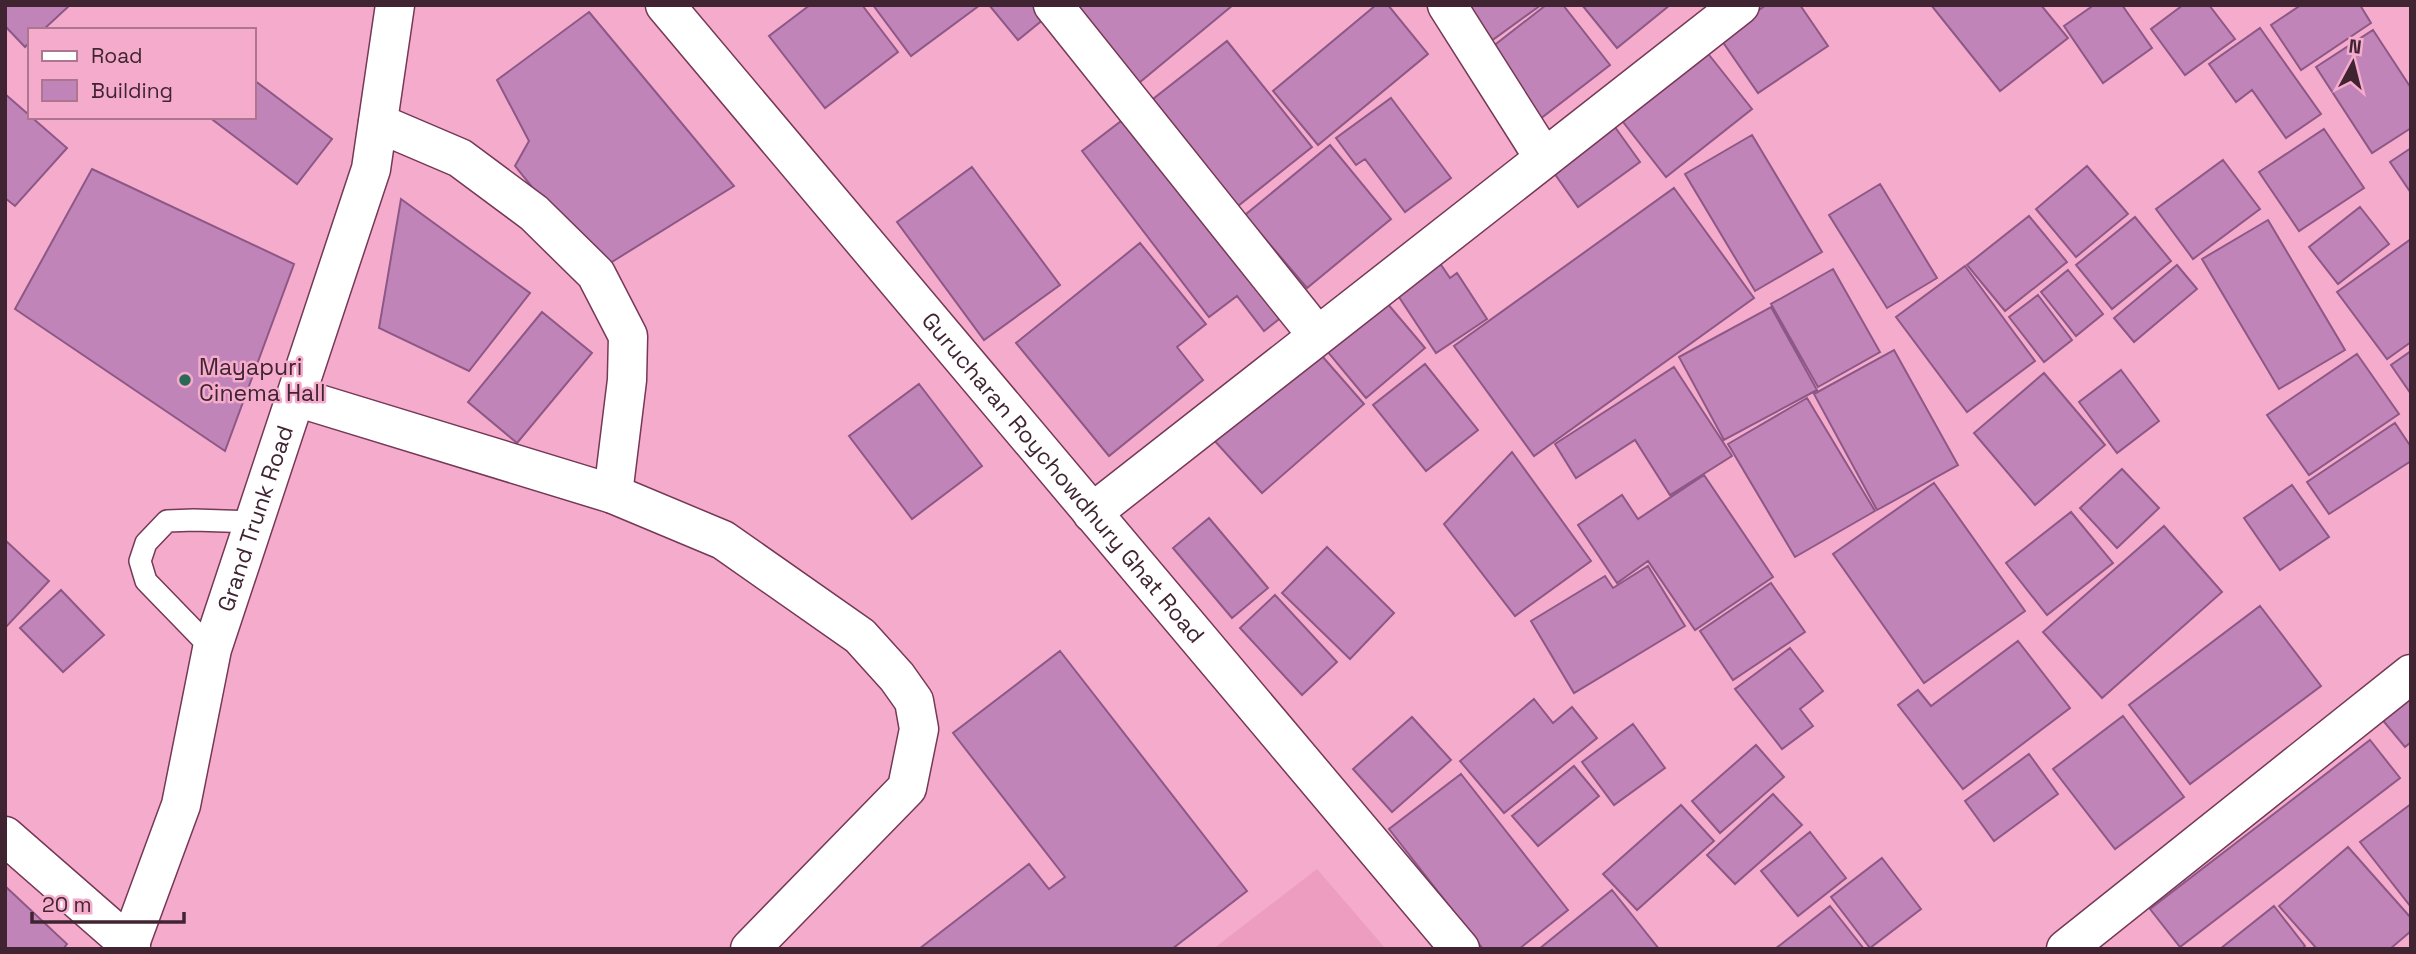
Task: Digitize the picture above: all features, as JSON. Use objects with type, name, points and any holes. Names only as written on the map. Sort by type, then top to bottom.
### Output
[{"type":"street","name":"Grand Trunk Road","points":[[130,947],[181,806],[212,649],[371,169],[394,5]]},
{"type":"street","name":"Gurucharan Roychowdhury Ghat Road","points":[[665,5],[1460,949]]},
{"type":"street","points":[[1053,5],[1317,335]]},
{"type":"street","points":[[1447,5],[1544,159]]},
{"type":"street","points":[[1092,513],[1740,5]]},
{"type":"street","points":[[378,123],[460,158],[534,213],[596,274],[628,336],[627,380],[613,494]]},
{"type":"street","points":[[296,397],[613,494],[723,540],[860,636],[897,677],[914,701],[919,729],[907,788],[750,949]]},
{"type":"street","points":[[2066,949],[2411,674]]},
{"type":"street","points":[[5,836],[130,947]]},
{"type":"lane","points":[[212,649],[146,581],[140,561],[146,543],[167,521],[255,522]]},
{"type":"shaded area","points":[[1317,869],[1386,949],[1213,949]]},
{"type":"building","points":[[5,5],[70,5],[45,28],[28,28],[28,44],[25,47],[5,26]]},
{"type":"building","points":[[810,5],[862,5],[898,52],[825,108],[769,36]]},
{"type":"building","points":[[873,5],[980,5],[911,56]]},
{"type":"building","points":[[989,5],[1043,5],[1050,14],[1018,40]]},
{"type":"building","points":[[1067,5],[1233,5],[1134,87]]},
{"type":"building","points":[[1376,5],[1388,5],[1428,54],[1318,145],[1273,91]]},
{"type":"building","points":[[1459,5],[1541,5],[1487,44]]},
{"type":"building","points":[[1546,5],[1563,5],[1610,65],[1540,119],[1487,51]]},
{"type":"building","points":[[1582,5],[1670,5],[1617,48]]},
{"type":"building","points":[[1766,5],[1800,5],[1828,46],[1758,93],[1720,38]]},
{"type":"building","points":[[1931,5],[2041,5],[2068,38],[2000,91]]},
{"type":"building","points":[[2094,5],[2122,5],[2152,48],[2103,83],[2064,26]]},
{"type":"building","points":[[2183,5],[2209,5],[2235,39],[2185,75],[2151,29]]},
{"type":"building","points":[[2301,5],[2360,5],[2371,23],[2301,70],[2271,25]]},
{"type":"building","points":[[589,12],[734,186],[599,270],[515,166],[529,141],[497,80]]},
{"type":"building","points":[[2260,28],[2321,114],[2286,138],[2252,90],[2236,102],[2209,64]]},
{"type":"building","points":[[2373,30],[2411,88],[2411,128],[2372,153],[2316,67]]},
{"type":"building","points":[[1227,41],[1312,147],[1238,206],[1153,99]]},
{"type":"building","points":[[1702,46],[1752,109],[1666,177],[1616,113]]},
{"type":"building","points":[[256,82],[332,139],[297,184],[212,119],[256,119]]},
{"type":"building","points":[[5,94],[28,114],[28,119],[34,119],[67,148],[15,206],[5,198]]},
{"type":"building","points":[[1391,98],[1451,178],[1405,212],[1365,159],[1356,165],[1336,138]]},
{"type":"building","points":[[1129,115],[1283,316],[1264,331],[1237,296],[1209,317],[1082,151]]},
{"type":"building","points":[[1607,116],[1640,162],[1578,207],[1545,160]]},
{"type":"building","points":[[2324,129],[2364,188],[2299,231],[2259,172]]},
{"type":"building","points":[[1752,135],[1822,252],[1755,291],[1685,174]]},
{"type":"building","points":[[1330,145],[1391,219],[1307,288],[1245,215]]},
{"type":"building","points":[[2411,148],[2411,193],[2390,162]]},
{"type":"building","points":[[2223,160],[2260,209],[2193,259],[2156,209]]},
{"type":"building","points":[[2087,166],[2128,214],[2076,257],[2036,209]]},
{"type":"building","points":[[972,167],[1060,285],[984,340],[897,222]]},
{"type":"building","name":"Mayapuri Cinema Hall","points":[[92,169],[294,264],[225,451],[15,309]]},
{"type":"building","points":[[1880,184],[1937,278],[1887,308],[1829,215]]},
{"type":"building","points":[[1674,188],[1754,298],[1534,456],[1454,346]]},
{"type":"building","points":[[401,199],[530,293],[469,371],[379,328]]},
{"type":"building","points":[[2360,207],[2389,244],[2338,284],[2309,247]]},
{"type":"building","points":[[2029,216],[2067,262],[2005,311],[1967,265]]},
{"type":"building","points":[[2135,217],[2171,261],[2112,309],[2076,265]]},
{"type":"building","points":[[2268,220],[2345,350],[2279,389],[2202,259]]},
{"type":"building","points":[[2411,239],[2411,342],[2387,359],[2337,292]]},
{"type":"building","points":[[1140,243],[1206,324],[1177,347],[1203,380],[1109,456],[1016,343]]},
{"type":"building","points":[[1435,256],[1450,278],[1457,273],[1487,319],[1436,353],[1391,285]]},
{"type":"building","points":[[2177,265],[2197,289],[2134,342],[2114,318]]},
{"type":"building","points":[[1965,266],[2035,361],[1967,412],[1896,317]]},
{"type":"building","points":[[1833,269],[1880,352],[1818,387],[1771,304]]},
{"type":"building","points":[[2068,270],[2103,314],[2076,336],[2041,292]]},
{"type":"building","points":[[2038,295],[2072,340],[2044,362],[2009,317]]},
{"type":"building","points":[[1381,296],[1425,348],[1366,398],[1322,345]]},
{"type":"building","points":[[1771,307],[1817,390],[1724,440],[1679,357]]},
{"type":"building","points":[[542,312],[592,353],[517,443],[468,402]]},
{"type":"building","points":[[1315,348],[1364,404],[1262,493],[1213,439]]},
{"type":"building","points":[[1894,350],[1958,465],[1877,510],[1814,394]]},
{"type":"building","points":[[2411,351],[2411,394],[2391,365]]},
{"type":"building","points":[[2357,354],[2399,414],[2309,475],[2267,415]]},
{"type":"building","points":[[1425,364],[1478,430],[1426,471],[1373,405]]},
{"type":"building","points":[[1674,367],[1732,456],[1670,495],[1635,440],[1576,478],[1555,444]]},
{"type":"building","points":[[2121,370],[2159,421],[2117,453],[2079,402]]},
{"type":"building","points":[[2044,373],[2105,445],[2035,505],[1974,433]]},
{"type":"building","points":[[919,384],[982,466],[912,519],[849,436]]},
{"type":"building","points":[[1807,398],[1875,511],[1795,557],[1728,444]]},
{"type":"building","points":[[2395,423],[2411,447],[2411,461],[2329,514],[2307,482]]},
{"type":"building","points":[[1512,452],[1591,561],[1515,616],[1444,524]]},
{"type":"building","points":[[2122,469],[2159,508],[2117,548],[2080,508]]},
{"type":"building","points":[[1704,475],[1773,577],[1695,630],[1648,561],[1617,583],[1578,525],[1622,495],[1638,519]]},
{"type":"building","points":[[1934,483],[2025,611],[1924,683],[1833,554]]},
{"type":"building","points":[[2292,485],[2329,537],[2280,570],[2244,518]]},
{"type":"building","points":[[2071,512],[2113,563],[2047,615],[2006,563]]},
{"type":"building","points":[[1209,518],[1268,588],[1232,618],[1173,548]]},
{"type":"building","points":[[2164,526],[2222,592],[2102,698],[2043,632]]},
{"type":"building","points":[[5,540],[49,581],[5,628]]},
{"type":"building","points":[[1327,547],[1394,613],[1350,659],[1282,593]]},
{"type":"building","points":[[1648,566],[1685,626],[1574,693],[1531,621],[1605,576],[1613,588]]},
{"type":"building","points":[[1771,583],[1805,632],[1733,680],[1700,631]]},
{"type":"building","points":[[61,590],[104,635],[63,672],[20,628]]},
{"type":"building","points":[[1275,595],[1337,662],[1302,695],[1240,628]]},
{"type":"building","points":[[2260,606],[2321,686],[2190,784],[2129,705]]},
{"type":"building","points":[[2018,641],[2070,708],[1963,789],[1898,705],[1918,690],[1931,706]]},
{"type":"building","points":[[1790,648],[1823,691],[1800,709],[1813,726],[1782,749],[1735,689]]},
{"type":"building","points":[[1060,651],[1247,891],[1172,949],[919,949],[1029,864],[1049,889],[1065,877],[953,733]]},
{"type":"building","points":[[2411,671],[2411,742],[2405,747],[2370,705]]},
{"type":"building","points":[[1534,699],[1553,723],[1572,707],[1597,738],[1504,813],[1460,761]]},
{"type":"building","points":[[2123,716],[2184,797],[2115,849],[2053,769]]},
{"type":"building","points":[[1412,717],[1451,760],[1392,812],[1353,769]]},
{"type":"building","points":[[1633,724],[1665,768],[1614,805],[1582,762]]},
{"type":"building","points":[[2370,740],[2400,778],[2180,947],[2150,909]]},
{"type":"building","points":[[1756,745],[1784,777],[1720,833],[1692,801]]},
{"type":"building","points":[[2029,754],[2058,794],[1994,841],[1965,801]]},
{"type":"building","points":[[1574,766],[1599,796],[1538,846],[1512,816]]},
{"type":"building","points":[[1461,774],[1568,910],[1519,949],[1483,949],[1389,829]]},
{"type":"building","points":[[1773,794],[1802,825],[1735,884],[1707,855]]},
{"type":"building","points":[[2411,804],[2411,907],[2360,842]]},
{"type":"building","points":[[1681,805],[1714,841],[1637,910],[1603,874]]},
{"type":"building","points":[[1810,832],[1846,878],[1798,916],[1761,871]]},
{"type":"building","points":[[2348,847],[2411,918],[2411,931],[2390,949],[2317,949],[2279,906]]},
{"type":"building","points":[[1882,858],[1921,909],[1870,948],[1831,897]]},
{"type":"building","points":[[5,886],[67,944],[63,949],[5,949]]},
{"type":"building","points":[[1612,890],[1659,949],[1539,949]]},
{"type":"building","points":[[1830,906],[1864,949],[1775,949]]},
{"type":"building","points":[[2274,906],[2305,946],[2302,949],[2220,949]]},
{"type":"place","name":"Mayapuri Cinema Hall","points":[[185,380]]}]
